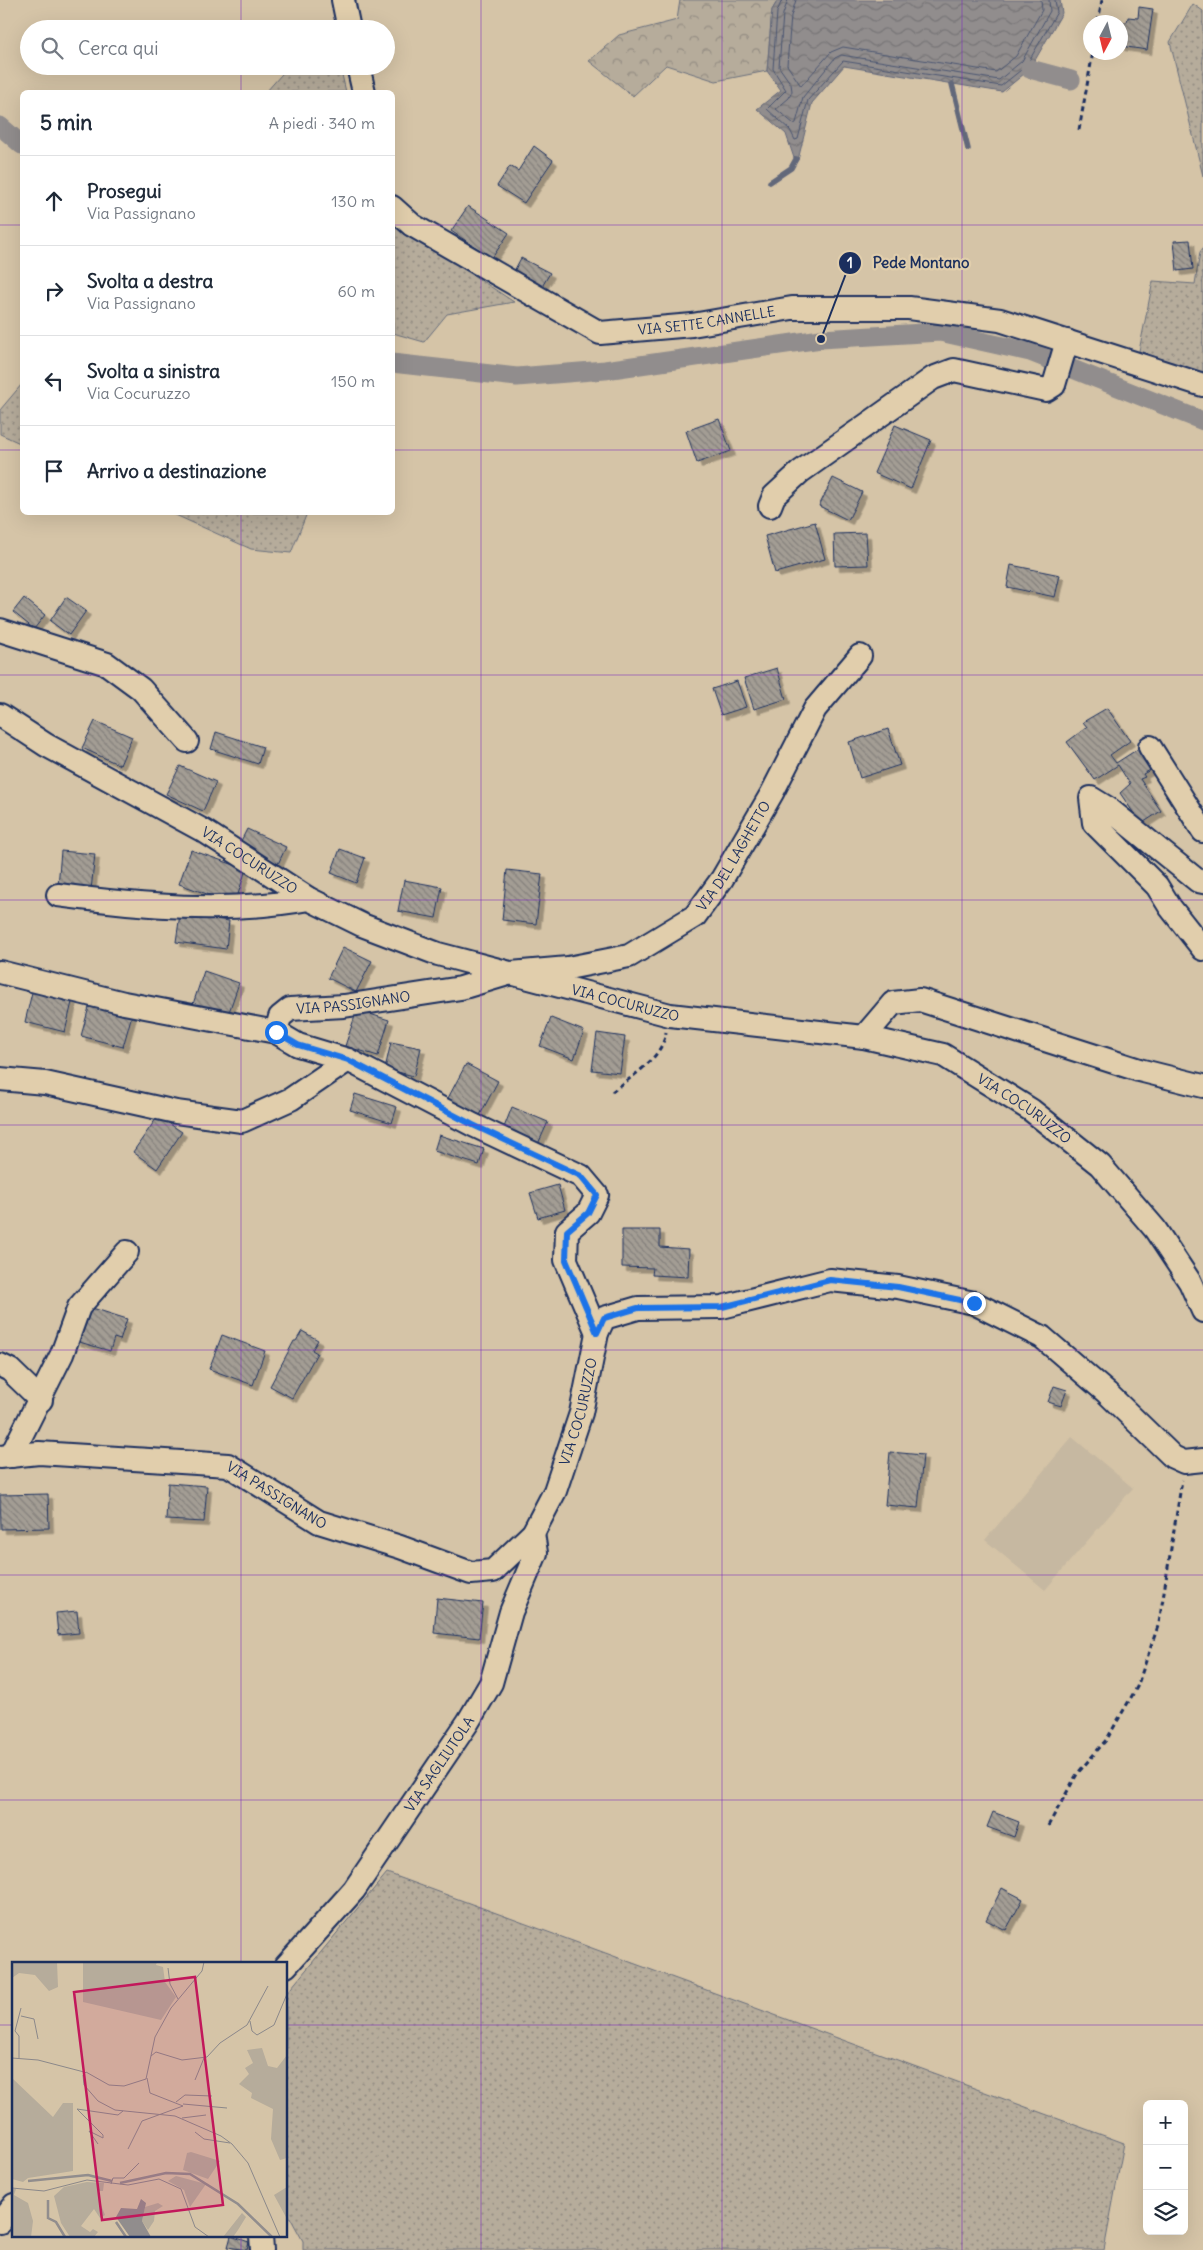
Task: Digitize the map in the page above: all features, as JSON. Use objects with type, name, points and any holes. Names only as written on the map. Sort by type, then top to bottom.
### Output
[{"type":"street","points":[[343,0],[347,20]]},
{"type":"street","points":[[360,75],[364,90]]},
{"type":"street","name":"VIA SETTE CANNELLE","points":[[395,210],[412,225],[600,333],[692,325],[792,308],[909,308],[1000,320],[1062,342]]},
{"type":"street","points":[[770,506],[774,496],[800,472],[932,378],[954,370],[1046,390],[1054,385],[1062,342],[1203,385]]},
{"type":"street","points":[[0,630],[9,631],[107,664],[141,689],[187,742]]},
{"type":"street","name":"VIA DEL LAGHETTO","points":[[511,973],[568,968],[629,956],[695,916],[722,878],[772,793],[815,710],[860,656]]},
{"type":"street","name":"VIA COCURUZZO","points":[[0,715],[46,745],[204,831],[309,899],[362,925],[430,950],[670,1015],[864,1037],[943,1055],[1031,1110],[1100,1165],[1155,1229],[1190,1282],[1203,1311]]},
{"type":"street","points":[[1150,747],[1203,831]]},
{"type":"street","points":[[1203,882],[1198,881],[1109,809],[1091,798],[1094,823],[1157,886],[1170,908],[1203,949]]},
{"type":"street","points":[[58,895],[113,902],[228,908],[279,904],[309,899]]},
{"type":"street","points":[[0,972],[124,1003],[276,1032],[298,1045],[348,1060],[473,1125],[581,1176],[597,1195],[588,1213],[567,1231],[566,1260],[597,1333]]},
{"type":"street","name":"VIA PASSIGNANO","points":[[276,1032],[280,1017],[290,1009],[344,1006],[461,988],[511,973]]},
{"type":"street","points":[[864,1037],[893,1003],[920,1000],[1139,1070],[1203,1086]]},
{"type":"street","points":[[0,1079],[44,1083],[176,1112],[242,1120],[291,1099],[348,1060]]},
{"type":"street","points":[[6,1456],[41,1400],[62,1354],[79,1307],[127,1252]]},
{"type":"street","name":"VIA COCURUZZO","points":[[533,1533],[555,1491],[581,1413],[597,1333],[604,1318],[638,1308],[722,1307],[830,1280],[898,1287],[974,1303],[1042,1338],[1107,1393],[1173,1457],[1198,1461]]},
{"type":"street","points":[[0,1365],[10,1370],[41,1400]]},
{"type":"street","name":"VIA PASSIGNANO","points":[[6,1456],[39,1453],[228,1465],[319,1522],[400,1547],[472,1573],[493,1571],[533,1533]]},
{"type":"street","name":"VIA SAGLIUTOLA","points":[[288,1964],[354,1890],[463,1730],[491,1683],[512,1612],[536,1553],[533,1533]]},
{"type":"street","points":[[0,2222],[12,2207]]},
{"type":"path","points":[[1099,15],[1102,0]]},
{"type":"path","points":[[1079,130],[1092,60]]},
{"type":"path","points":[[612,1092],[642,1068],[664,1044],[670,1015]]},
{"type":"path","points":[[1048,1826],[1077,1774],[1107,1738],[1137,1687],[1159,1624],[1198,1461]]},
{"type":"shaded area","points":[[1072,1437],[1133,1488],[1045,1590],[985,1540]]},
{"type":"green space","points":[[680,0],[778,0],[772,10],[767,71],[716,81],[666,65],[633,96],[589,61],[619,35],[677,20]]},
{"type":"green space","points":[[1193,4],[1203,11],[1203,176],[1170,42]]},
{"type":"green space","points":[[281,75],[342,75],[346,90],[268,90]]},
{"type":"green space","points":[[395,220],[404,230],[514,302],[447,314],[424,342],[395,334]]},
{"type":"green space","points":[[1203,248],[1203,373],[1139,351],[1153,281],[1195,284],[1200,252]]},
{"type":"green space","points":[[20,386],[20,443],[0,434],[0,410]]},
{"type":"green space","points":[[175,515],[306,515],[291,553],[251,549]]},
{"type":"green space","points":[[387,1873],[1124,2143],[1104,2250],[303,2250],[303,2241],[288,2214],[288,1992]]},
{"type":"water","points":[[778,0],[1060,0],[1062,13],[1030,69],[1002,92],[844,66],[812,103],[798,160],[794,158],[786,134],[757,109],[781,90],[767,71],[772,10]]},
{"type":"building","points":[[1139,7],[1153,9],[1147,50],[1128,47],[1128,17],[1138,18]]},
{"type":"building","points":[[534,146],[553,160],[524,203],[497,186],[510,166],[518,171]]},
{"type":"building","points":[[468,206],[509,233],[492,258],[451,231]]},
{"type":"building","points":[[1190,240],[1193,269],[1177,271],[1174,241]]},
{"type":"building","points":[[521,258],[550,273],[540,290],[512,275]]},
{"type":"building","points":[[719,419],[731,451],[697,463],[686,431]]},
{"type":"building","points":[[895,425],[931,440],[911,489],[874,473]]},
{"type":"building","points":[[833,478],[862,492],[848,520],[819,506]]},
{"type":"building","points":[[815,522],[825,559],[775,573],[765,536]]},
{"type":"building","points":[[866,533],[868,565],[835,566],[834,534]]},
{"type":"building","points":[[1011,565],[1060,575],[1055,597],[1007,587]]},
{"type":"building","points":[[66,597],[86,611],[69,635],[50,621]]},
{"type":"building","points":[[24,598],[45,615],[34,629],[13,612]]},
{"type":"building","points":[[777,668],[786,699],[754,709],[744,678]]},
{"type":"building","points":[[737,681],[746,707],[721,715],[712,689]]},
{"type":"building","points":[[1107,708],[1130,741],[1110,755],[1116,763],[1141,747],[1154,768],[1143,774],[1145,777],[1140,779],[1161,811],[1141,824],[1120,793],[1130,784],[1118,765],[1095,780],[1067,742],[1087,727],[1083,722]]},
{"type":"building","points":[[95,721],[132,737],[120,765],[82,748]]},
{"type":"building","points":[[888,729],[900,765],[860,778],[849,742]]},
{"type":"building","points":[[216,732],[263,747],[258,764],[211,749]]},
{"type":"building","points":[[180,766],[216,782],[203,811],[166,794]]},
{"type":"building","points":[[247,829],[286,847],[278,864],[239,845]]},
{"type":"building","points":[[340,849],[365,858],[356,883],[331,873]]},
{"type":"building","points":[[191,850],[246,869],[235,904],[179,884]]},
{"type":"building","points":[[61,851],[95,854],[91,890],[58,886]]},
{"type":"building","points":[[507,870],[542,874],[536,924],[502,920]]},
{"type":"building","points":[[404,880],[442,887],[436,918],[398,911]]},
{"type":"building","points":[[180,914],[229,921],[226,949],[176,942]]},
{"type":"building","points":[[343,947],[372,961],[356,992],[328,978]]},
{"type":"building","points":[[204,971],[239,983],[228,1015],[193,1004]]},
{"type":"building","points":[[33,988],[73,998],[65,1032],[25,1022]]},
{"type":"building","points":[[91,1000],[133,1011],[123,1047],[81,1036]]},
{"type":"building","points":[[357,1010],[389,1020],[378,1056],[345,1046]]},
{"type":"building","points":[[551,1018],[584,1031],[574,1059],[540,1046]]},
{"type":"building","points":[[597,1033],[625,1037],[620,1073],[592,1070]]},
{"type":"building","points":[[391,1042],[421,1048],[414,1076],[385,1069]]},
{"type":"building","points":[[466,1064],[498,1081],[479,1117],[447,1100]]},
{"type":"building","points":[[355,1094],[397,1107],[392,1123],[350,1110]]},
{"type":"building","points":[[512,1107],[548,1122],[538,1144],[503,1130]]},
{"type":"building","points":[[158,1116],[182,1132],[157,1169],[133,1152]]},
{"type":"building","points":[[439,1135],[484,1149],[479,1165],[434,1151]]},
{"type":"building","points":[[558,1185],[565,1210],[538,1218],[530,1193]]},
{"type":"building","points":[[622,1230],[660,1230],[660,1247],[689,1249],[688,1277],[652,1275],[653,1268],[622,1267]]},
{"type":"building","points":[[86,1306],[127,1319],[120,1340],[114,1338],[110,1351],[76,1341]]},
{"type":"building","points":[[302,1331],[318,1340],[312,1350],[317,1353],[292,1398],[270,1386],[294,1341],[296,1341]]},
{"type":"building","points":[[222,1335],[265,1351],[253,1385],[209,1369]]},
{"type":"building","points":[[1054,1386],[1067,1390],[1061,1406],[1048,1402]]},
{"type":"building","points":[[890,1452],[923,1455],[918,1508],[885,1505]]},
{"type":"building","points":[[168,1483],[207,1486],[204,1522],[166,1520]]},
{"type":"building","points":[[48,1494],[49,1528],[1,1529],[0,1495]]},
{"type":"building","points":[[437,1598],[483,1603],[479,1638],[434,1633]]},
{"type":"building","points":[[77,1611],[79,1633],[58,1635],[56,1613]]},
{"type":"building","points":[[993,1812],[1019,1822],[1014,1837],[987,1827]]},
{"type":"building","points":[[1002,1888],[1023,1899],[1006,1930],[986,1920]]},
{"type":"building","points":[[230,2238],[249,2242],[247,2250],[228,2247]]},
{"type":"waterway","points":[[1030,69],[1071,80]]},
{"type":"waterway","points":[[952,84],[968,149]]},
{"type":"waterway","points":[[0,126],[20,143]]},
{"type":"waterway","points":[[770,182],[791,168],[796,159]]},
{"type":"waterway","points":[[395,363],[517,377],[605,370],[821,339],[940,332],[1030,352],[1203,421]]},
{"type":"place","name":"Pede Montano","points":[[821,339]]},
{"type":"route","points":[[276,1032],[298,1045],[348,1060],[473,1125],[581,1176],[597,1195],[588,1213],[567,1231],[566,1260],[597,1333],[604,1318],[638,1308],[722,1307],[830,1280],[898,1287],[974,1303]]}]
